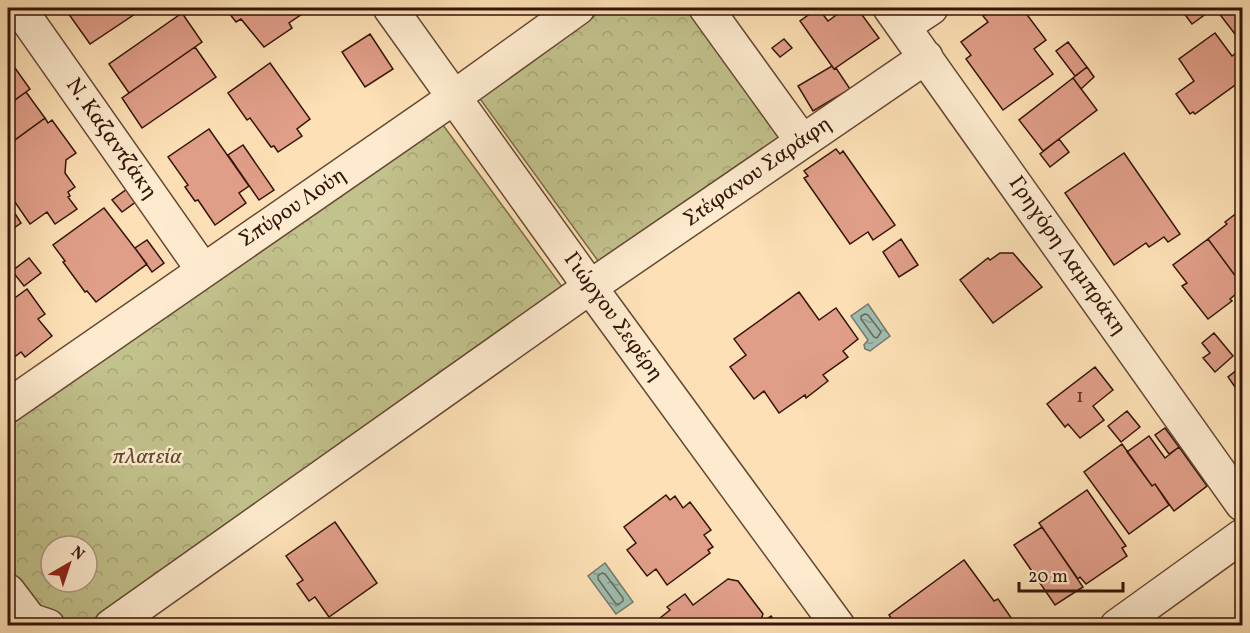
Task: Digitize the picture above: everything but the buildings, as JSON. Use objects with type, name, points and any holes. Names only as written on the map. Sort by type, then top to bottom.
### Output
[{"type":"street","name":"Ν. Καζαντζάκη","points":[[19,8],[203,270]]},
{"type":"street","name":"Γιώργου Σεφέρη","points":[[390,8],[453,98],[838,626]]},
{"type":"street","name":"Σπύρου Λούη","points":[[8,406],[453,98],[578,8]]},
{"type":"street","points":[[706,8],[802,141]]},
{"type":"street","points":[[897,17],[931,8]]},
{"type":"street","name":"Γρηγόρη Λαμπράκη","points":[[897,17],[1242,504]]},
{"type":"street","name":"Στέφανου Σαράφη","points":[[111,626],[591,287],[926,57]]},
{"type":"street","points":[[1117,625],[1242,537]]},
{"type":"street","points":[[8,591],[30,620],[48,626]]},
{"type":"green space","points":[[606,8],[691,8],[786,134],[601,265],[478,96]]},
{"type":"green space","name":"πλατεία","points":[[440,121],[563,288],[139,625],[8,625],[8,426]]},
{"type":"water","points":[[868,304],[890,336],[870,351],[865,349],[864,345],[868,340],[851,316]]},
{"type":"water","points":[[605,563],[633,602],[616,614],[588,576]]}]
